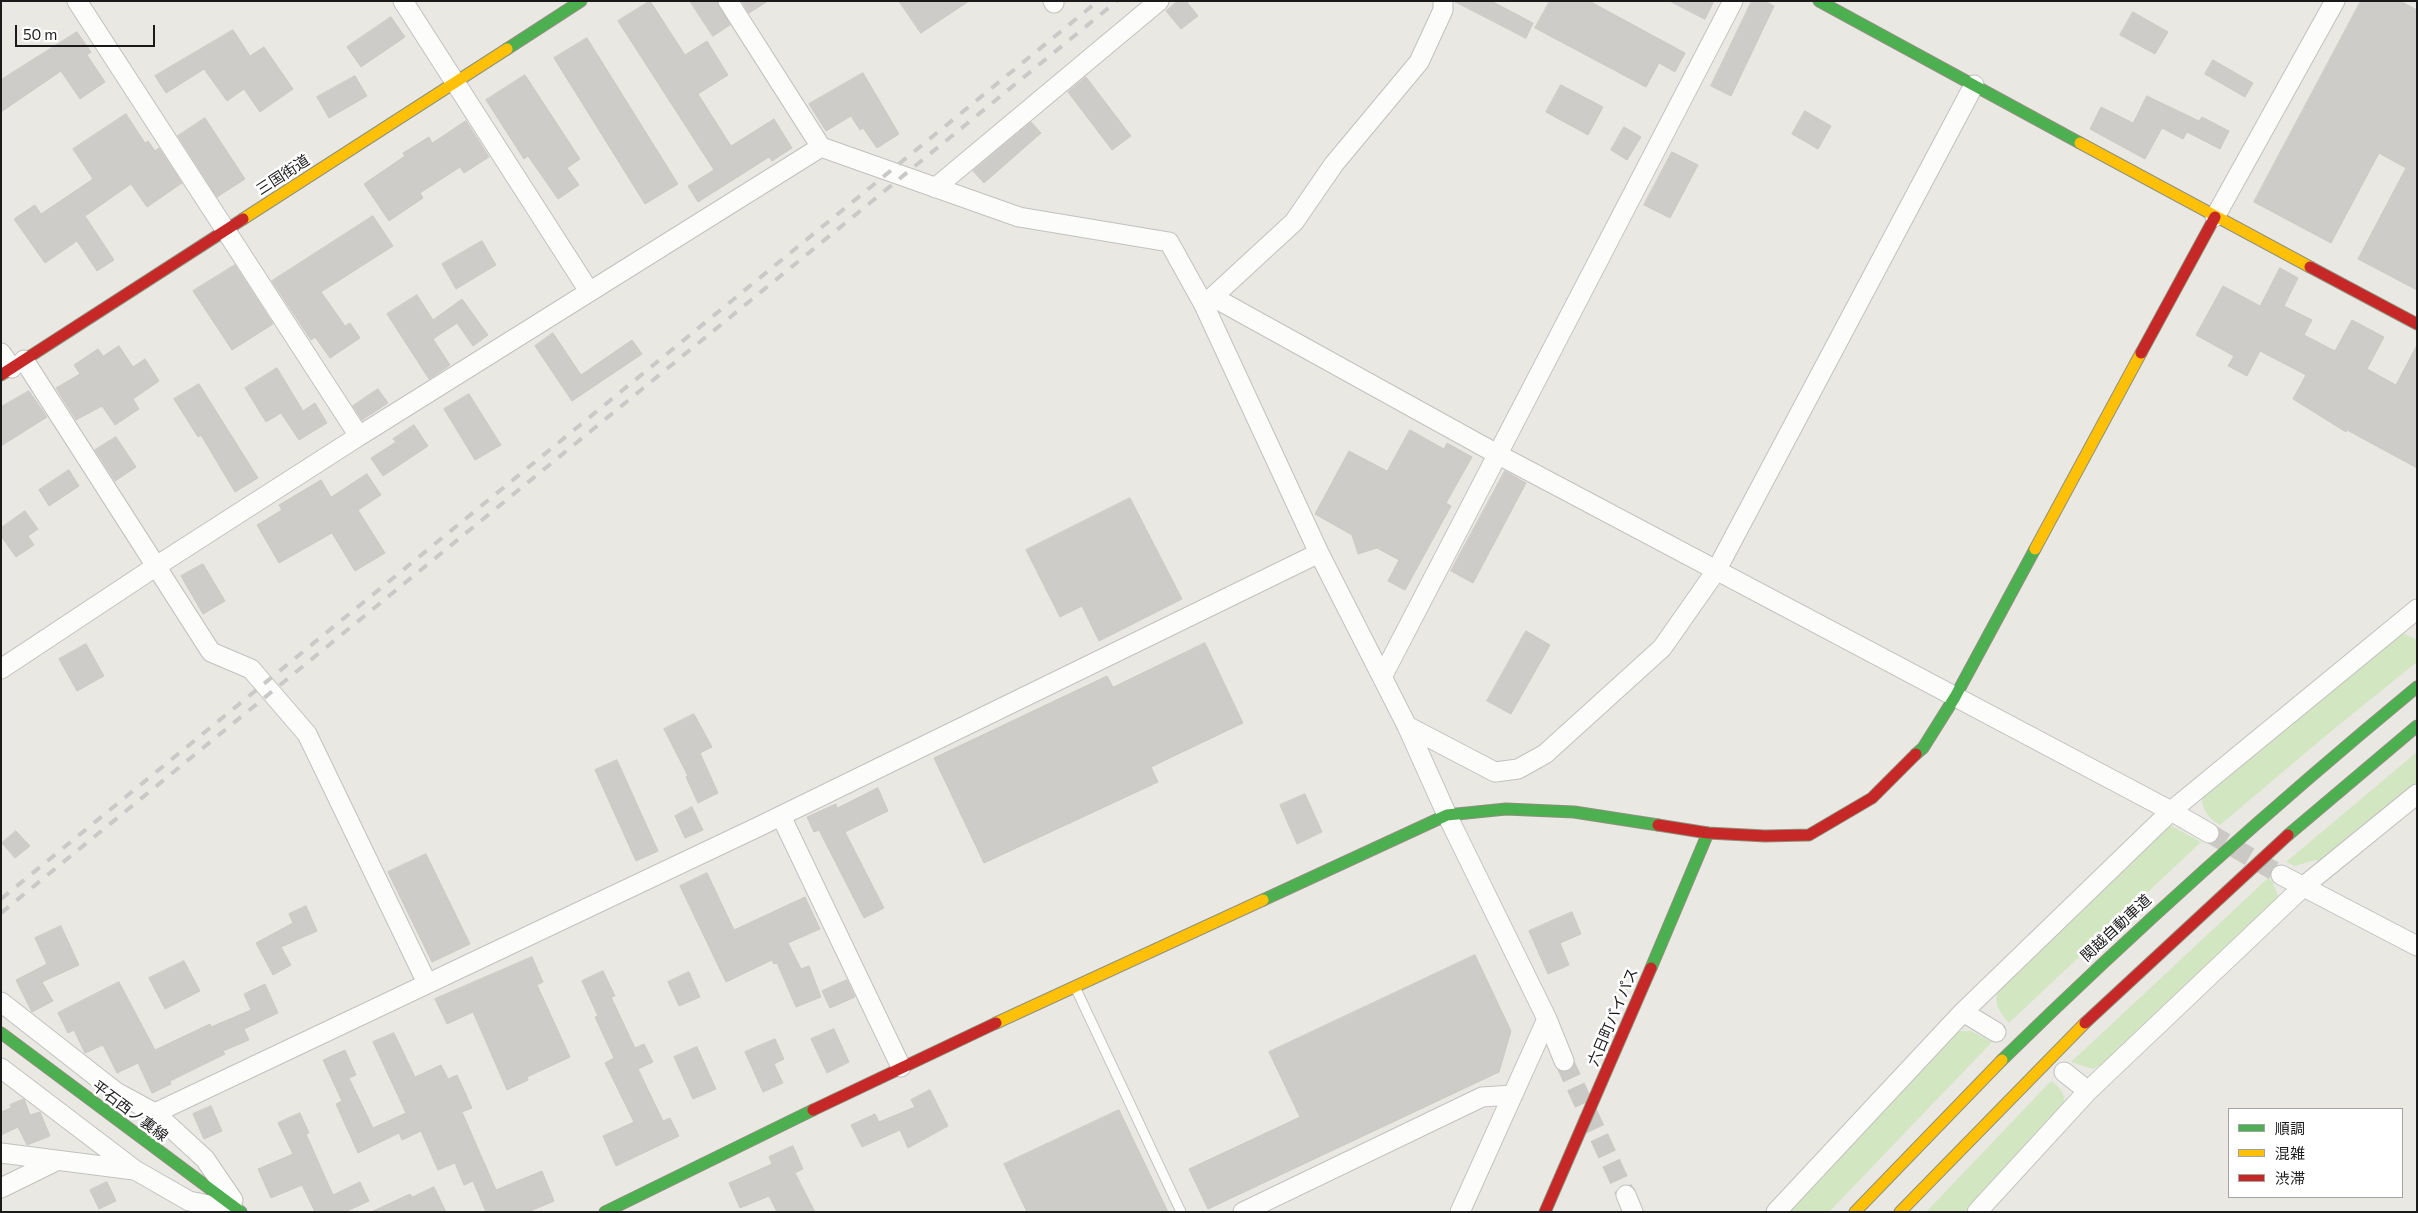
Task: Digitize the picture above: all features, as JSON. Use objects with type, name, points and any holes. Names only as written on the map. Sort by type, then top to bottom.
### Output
[{"type":"main road","name":"三国街道","points":[[10,364],[226,230],[581,1]]},
{"type":"main road","points":[[1819,1],[2215,218],[2417,324]]},
{"type":"main road","points":[[605,1212],[901,1067],[1447,815],[1506,808],[1574,812],[1708,832],[1765,836],[1809,835],[1872,798],[1924,748],[1955,697],[2215,218]]},
{"type":"main road","name":"関越自動車道","points":[[1855,1212],[1963,1098],[2057,1004],[2172,896],[2294,788],[2417,687]]},
{"type":"main road","points":[[1900,1212],[1971,1134],[2089,1016],[2306,818],[2417,726]]},
{"type":"main road","name":"六日町バイパス","points":[[1545,1212],[1593,1104],[1708,832]]},
{"type":"main road","name":"平石西ノ裏線","points":[[1,1034],[241,1212]]},
{"type":"street","points":[[77,1],[359,436]]},
{"type":"street","points":[[403,1],[454,84],[589,291]]},
{"type":"street","points":[[728,1],[821,147],[1018,217],[1169,242],[1208,301],[1319,553],[1407,726],[1447,815],[1547,1019],[1564,1061]]},
{"type":"street","points":[[935,188],[1159,1]]},
{"type":"street","points":[[1208,301],[1294,222],[1334,164],[1419,62],[1443,10],[1443,1]]},
{"type":"street","points":[[1382,677],[1733,1]]},
{"type":"street","points":[[2215,218],[2335,1]]},
{"type":"street","points":[[1407,726],[1495,772],[1518,769],[1545,754],[1662,648],[1716,571],[1974,85]]},
{"type":"street","points":[[1,670],[155,567],[359,436],[821,147]]},
{"type":"street","points":[[1208,301],[2171,811],[2209,833]]},
{"type":"street","points":[[10,364],[155,567],[211,652],[252,669],[307,734],[427,984]]},
{"type":"street","points":[[154,1113],[781,816],[1319,553]]},
{"type":"street","points":[[1776,1212],[1963,1012],[2171,811],[2409,626],[2417,610]]},
{"type":"street","points":[[1977,1212],[2088,1091],[2304,886],[2417,794]]},
{"type":"street","points":[[781,816],[901,1067]]},
{"type":"street","points":[[2281,875],[2417,946]]},
{"type":"street","points":[[1,1002],[116,1092],[154,1113],[205,1159],[241,1212]]},
{"type":"street","points":[[1963,1012],[1996,1032]]},
{"type":"street","points":[[1460,1212],[1547,1019]]},
{"type":"street","points":[[1,1068],[135,1170],[188,1201],[241,1212]]},
{"type":"street","points":[[2064,1072],[2088,1091]]},
{"type":"street","points":[[1243,1212],[1482,1098],[1513,1095]]},
{"type":"street","points":[[1,1153],[135,1170]]},
{"type":"street","points":[[1,1188],[56,1161]]},
{"type":"lane","points":[[1075,987],[1182,1212]]},
{"type":"green space","points":[[2403,633],[2417,640],[2417,662],[2220,825],[2210,817],[2203,806],[2202,797],[2396,635]]},
{"type":"green space","points":[[2417,752],[2417,788],[2320,862],[2315,860],[2295,866],[2286,862]]},
{"type":"green space","points":[[2170,825],[2201,842],[2009,1023],[1997,1005],[1998,991]]},
{"type":"green space","points":[[2268,878],[2272,881],[2279,898],[2108,1067],[2103,1064],[2093,1069],[2071,1062]]},
{"type":"green space","points":[[1960,1031],[1971,1031],[1992,1042],[1829,1212],[1785,1212],[1952,1036]]},
{"type":"green space","points":[[2051,1081],[2062,1092],[2064,1107],[1965,1212],[1926,1212]]},
{"type":"building","points":[[650,1],[685,55],[707,41],[728,75],[698,94],[731,146],[774,119],[792,148],[772,161],[769,157],[698,202],[688,186],[714,170],[618,21]]},
{"type":"building","points":[[690,1],[717,1],[730,25],[713,36]]},
{"type":"building","points":[[742,1],[768,1],[749,13]]},
{"type":"building","points":[[899,1],[969,1],[921,33]]},
{"type":"building","points":[[1178,1],[1186,1],[1198,16],[1181,29],[1166,11]]},
{"type":"building","points":[[1454,1],[1491,1],[1533,23],[1526,38]]},
{"type":"building","points":[[1550,1],[1589,1],[1685,53],[1675,72],[1659,63],[1646,87],[1535,28]]},
{"type":"building","points":[[1670,1],[1714,1],[1705,19]]},
{"type":"building","points":[[1752,1],[1765,1],[1774,6],[1731,96],[1711,86]]},
{"type":"building","points":[[2361,1],[2400,1],[2417,10],[2417,290],[2358,259],[2406,168],[2379,153],[2331,243],[2254,202]]},
{"type":"building","points":[[2133,12],[2168,32],[2155,54],[2120,35]]},
{"type":"building","points":[[391,17],[405,37],[361,67],[347,47]]},
{"type":"building","points":[[233,30],[250,56],[264,47],[293,89],[260,112],[244,89],[227,101],[204,69],[166,93],[155,76]]},
{"type":"building","points":[[77,32],[91,52],[87,55],[105,82],[80,99],[61,71],[1,112],[1,80]]},
{"type":"building","points":[[587,38],[678,184],[645,204],[554,58]]},
{"type":"building","points":[[2213,60],[2253,83],[2245,97],[2205,74]]},
{"type":"building","points":[[863,73],[899,134],[877,148],[863,128],[860,130],[851,116],[826,131],[809,104]]},
{"type":"building","points":[[525,75],[580,159],[567,168],[579,185],[558,199],[528,156],[524,159],[486,100]]},
{"type":"building","points":[[355,76],[367,96],[329,118],[317,97]]},
{"type":"building","points":[[1086,77],[1131,136],[1112,150],[1068,92]]},
{"type":"building","points":[[1561,85],[1603,107],[1588,135],[1546,112]]},
{"type":"building","points":[[2147,96],[2199,121],[2202,117],[2229,131],[2220,149],[2187,132],[2183,139],[2162,128],[2145,159],[2090,129],[2101,107],[2133,123]]},
{"type":"building","points":[[1805,111],[1831,126],[1818,149],[1792,134]]},
{"type":"building","points":[[126,114],[145,143],[148,141],[155,151],[159,148],[182,183],[147,207],[131,184],[85,216],[114,260],[97,271],[77,241],[45,263],[14,219],[35,205],[41,214],[93,179],[73,149]]},
{"type":"building","points":[[205,118],[245,179],[217,197],[178,136]]},
{"type":"building","points":[[466,121],[489,157],[464,173],[460,167],[420,193],[423,198],[389,221],[364,184],[405,156],[403,153],[429,137],[432,143]]},
{"type":"building","points":[[1031,122],[1041,133],[984,183],[973,171]]},
{"type":"building","points":[[1624,127],[1641,137],[1627,160],[1611,150]]},
{"type":"building","points":[[1672,152],[1698,165],[1670,218],[1644,205]]},
{"type":"building","points":[[373,216],[393,246],[321,292],[345,326],[350,323],[360,338],[330,358],[315,337],[311,340],[272,281]]},
{"type":"building","points":[[482,241],[496,265],[456,289],[442,264]]},
{"type":"building","points":[[235,265],[273,324],[232,350],[193,291]]},
{"type":"building","points":[[2280,268],[2298,278],[2284,306],[2312,320],[2304,335],[2335,351],[2352,320],[2384,337],[2367,369],[2396,385],[2417,345],[2417,468],[2347,430],[2346,432],[2293,399],[2306,375],[2260,351],[2247,376],[2228,366],[2234,356],[2196,335],[2223,286],[2260,306]]},
{"type":"building","points":[[417,295],[433,320],[462,299],[488,335],[473,346],[457,323],[433,339],[450,365],[429,379],[387,314]]},
{"type":"building","points":[[553,333],[581,375],[632,340],[642,354],[572,401],[535,346]]},
{"type":"building","points":[[119,346],[133,367],[145,359],[159,381],[133,399],[139,409],[115,425],[102,406],[76,420],[56,388],[80,374],[74,365],[98,349],[103,356]]},
{"type":"building","points":[[277,368],[303,411],[315,403],[327,423],[299,440],[281,413],[266,422],[245,388]]},
{"type":"building","points":[[199,384],[258,478],[235,492],[201,435],[198,437],[174,399]]},
{"type":"building","points":[[378,389],[388,403],[362,420],[353,406]]},
{"type":"building","points":[[29,391],[47,417],[1,446],[1,407]]},
{"type":"building","points":[[469,394],[501,445],[475,460],[444,409]]},
{"type":"building","points":[[414,425],[428,446],[383,476],[371,458],[396,442],[393,439]]},
{"type":"building","points":[[1410,430],[1444,449],[1447,443],[1472,457],[1446,503],[1451,506],[1405,590],[1388,581],[1399,560],[1377,548],[1358,554],[1352,535],[1315,514],[1349,451],[1387,471]]},
{"type":"building","points":[[116,437],[136,467],[115,481],[95,450]]},
{"type":"building","points":[[69,470],[79,486],[49,506],[39,490]]},
{"type":"building","points":[[1505,471],[1526,483],[1473,583],[1451,571]]},
{"type":"building","points":[[367,474],[381,495],[358,510],[385,553],[355,571],[332,533],[279,563],[257,525],[282,510],[279,505],[321,480],[331,497]]},
{"type":"building","points":[[1130,498],[1182,599],[1099,641],[1082,606],[1060,617],[1026,550]]},
{"type":"building","points":[[25,511],[38,529],[28,536],[34,545],[16,557],[1,536],[1,528]]},
{"type":"building","points":[[203,564],[225,601],[203,614],[181,576]]},
{"type":"building","points":[[1526,631],[1550,645],[1511,714],[1487,701]]},
{"type":"building","points":[[1205,643],[1243,723],[1151,767],[1158,782],[984,863],[934,758],[1107,676],[1113,687]]},
{"type":"building","points":[[86,644],[104,676],[77,691],[59,659]]},
{"type":"building","points":[[694,714],[712,747],[700,753],[718,793],[698,803],[686,777],[688,776],[664,729]]},
{"type":"building","points":[[617,760],[658,851],[636,861],[595,770]]},
{"type":"building","points":[[878,788],[888,811],[845,832],[884,908],[864,918],[819,830],[814,832],[807,817],[836,804],[837,808]]},
{"type":"building","points":[[1305,794],[1322,832],[1297,844],[1280,805]]},
{"type":"building","points":[[692,807],[703,830],[685,838],[675,816]]},
{"type":"building","points":[[16,831],[30,846],[15,858],[2,843]]},
{"type":"building","points":[[426,854],[470,944],[432,962],[388,872]]},
{"type":"building","points":[[707,873],[734,930],[805,897],[820,929],[788,943],[801,969],[809,966],[821,997],[796,1007],[777,963],[774,964],[772,960],[726,982],[680,886]]},
{"type":"building","points":[[306,906],[317,931],[281,947],[291,965],[273,975],[256,943],[293,923],[289,914]]},
{"type":"building","points":[[1572,912],[1581,934],[1560,943],[1569,965],[1548,974],[1529,931]]},
{"type":"building","points":[[61,926],[79,965],[42,982],[53,1001],[32,1012],[16,980],[47,964],[35,938]]},
{"type":"building","points":[[1475,955],[1511,1031],[1499,1072],[1208,1209],[1189,1169],[1300,1117],[1269,1052]]},
{"type":"building","points":[[532,957],[543,982],[537,985],[570,1057],[527,1077],[528,1080],[507,1090],[473,1012],[447,1024],[435,999]]},
{"type":"building","points":[[184,961],[200,991],[165,1009],[149,978]]},
{"type":"building","points":[[603,971],[615,996],[611,997],[635,1048],[644,1044],[653,1062],[638,1069],[663,1121],[670,1118],[679,1136],[616,1166],[603,1136],[634,1122],[605,1063],[614,1058],[595,1017],[598,1016],[582,981]]},
{"type":"building","points":[[689,972],[700,997],[679,1006],[668,982]]},
{"type":"building","points":[[847,980],[855,997],[830,1008],[822,991]]},
{"type":"building","points":[[119,982],[155,1050],[210,1024],[211,1027],[251,1010],[244,994],[265,984],[278,1013],[244,1029],[249,1040],[223,1051],[225,1054],[170,1081],[171,1084],[152,1093],[138,1063],[117,1073],[103,1045],[85,1053],[74,1030],[68,1033],[58,1013]]},
{"type":"building","points":[[834,1029],[849,1062],[827,1073],[811,1039]]},
{"type":"building","points":[[394,1033],[415,1077],[441,1065],[448,1079],[457,1075],[472,1108],[462,1112],[496,1190],[542,1171],[554,1201],[528,1212],[486,1212],[473,1181],[464,1185],[455,1163],[438,1170],[421,1131],[402,1140],[399,1133],[358,1153],[336,1104],[342,1101],[323,1060],[345,1050],[356,1075],[349,1078],[373,1128],[406,1113],[373,1042]]},
{"type":"building","points":[[775,1039],[784,1059],[774,1064],[783,1083],[763,1092],[745,1052]]},
{"type":"building","points":[[697,1047],[716,1089],[693,1099],[674,1057]]},
{"type":"building","points":[[930,1090],[948,1126],[908,1148],[900,1130],[862,1147],[851,1125],[875,1114],[879,1122],[915,1107],[911,1100]]},
{"type":"building","points":[[24,1099],[30,1115],[40,1112],[50,1136],[27,1145],[18,1127],[1,1135],[1,1112],[11,1108],[10,1105]]},
{"type":"building","points":[[211,1106],[222,1131],[204,1139],[193,1114]]},
{"type":"building","points":[[1119,1110],[1168,1212],[1027,1212],[1004,1164]]},
{"type":"building","points":[[300,1113],[309,1133],[306,1134],[333,1195],[360,1182],[369,1201],[345,1212],[315,1212],[302,1185],[271,1198],[258,1169],[293,1154],[278,1123]]},
{"type":"building","points":[[793,1146],[803,1169],[795,1173],[815,1212],[777,1212],[769,1196],[740,1208],[729,1183],[772,1164],[769,1157]]},
{"type":"building","points":[[107,1182],[116,1201],[99,1209],[90,1190]]},
{"type":"building","points":[[434,1187],[446,1212],[371,1212],[410,1194],[412,1197]]},
{"type":"tunnel","points":[[2209,833],[2281,875]]},
{"type":"tunnel","points":[[1564,1061],[1626,1195]]},
{"type":"railway","points":[[1,899],[1098,1]]},
{"type":"railway","points":[[1,913],[1117,1]]},
{"type":"traffic: fast","points":[[507,49],[581,1]]},
{"type":"traffic: fast","points":[[1819,1],[2080,143]]},
{"type":"traffic: fast","points":[[1916,754],[1923,748],[1955,697],[2035,549]]},
{"type":"traffic: fast","points":[[2002,1060],[2205,869],[2417,687]]},
{"type":"traffic: fast","points":[[2288,835],[2417,726]]},
{"type":"traffic: fast","points":[[1263,900],[1447,815],[1506,809],[1574,812],[1658,825]]},
{"type":"traffic: fast","points":[[1651,968],[1708,833]]},
{"type":"traffic: fast","points":[[1,1033],[241,1212]]},
{"type":"traffic: fast","points":[[605,1212],[813,1110]]},
{"type":"traffic: slow","points":[[243,219],[507,49]]},
{"type":"traffic: slow","points":[[2080,143],[2310,267]]},
{"type":"traffic: slow","points":[[2035,549],[2141,353]]},
{"type":"traffic: slow","points":[[996,1023],[1263,900]]},
{"type":"traffic: slow","points":[[1900,1212],[2085,1023]]},
{"type":"traffic: slow","points":[[1855,1212],[2002,1060]]},
{"type":"traffic: jam","points":[[2141,353],[2215,217]]},
{"type":"traffic: jam","points":[[1,375],[243,219]]},
{"type":"traffic: jam","points":[[2310,267],[2417,324]]},
{"type":"traffic: jam","points":[[1658,825],[1708,833],[1765,836],[1809,835],[1872,798],[1916,754]]},
{"type":"traffic: jam","points":[[2085,1023],[2288,835]]},
{"type":"traffic: jam","points":[[1545,1212],[1651,968]]},
{"type":"traffic: jam","points":[[813,1110],[996,1023]]}]
